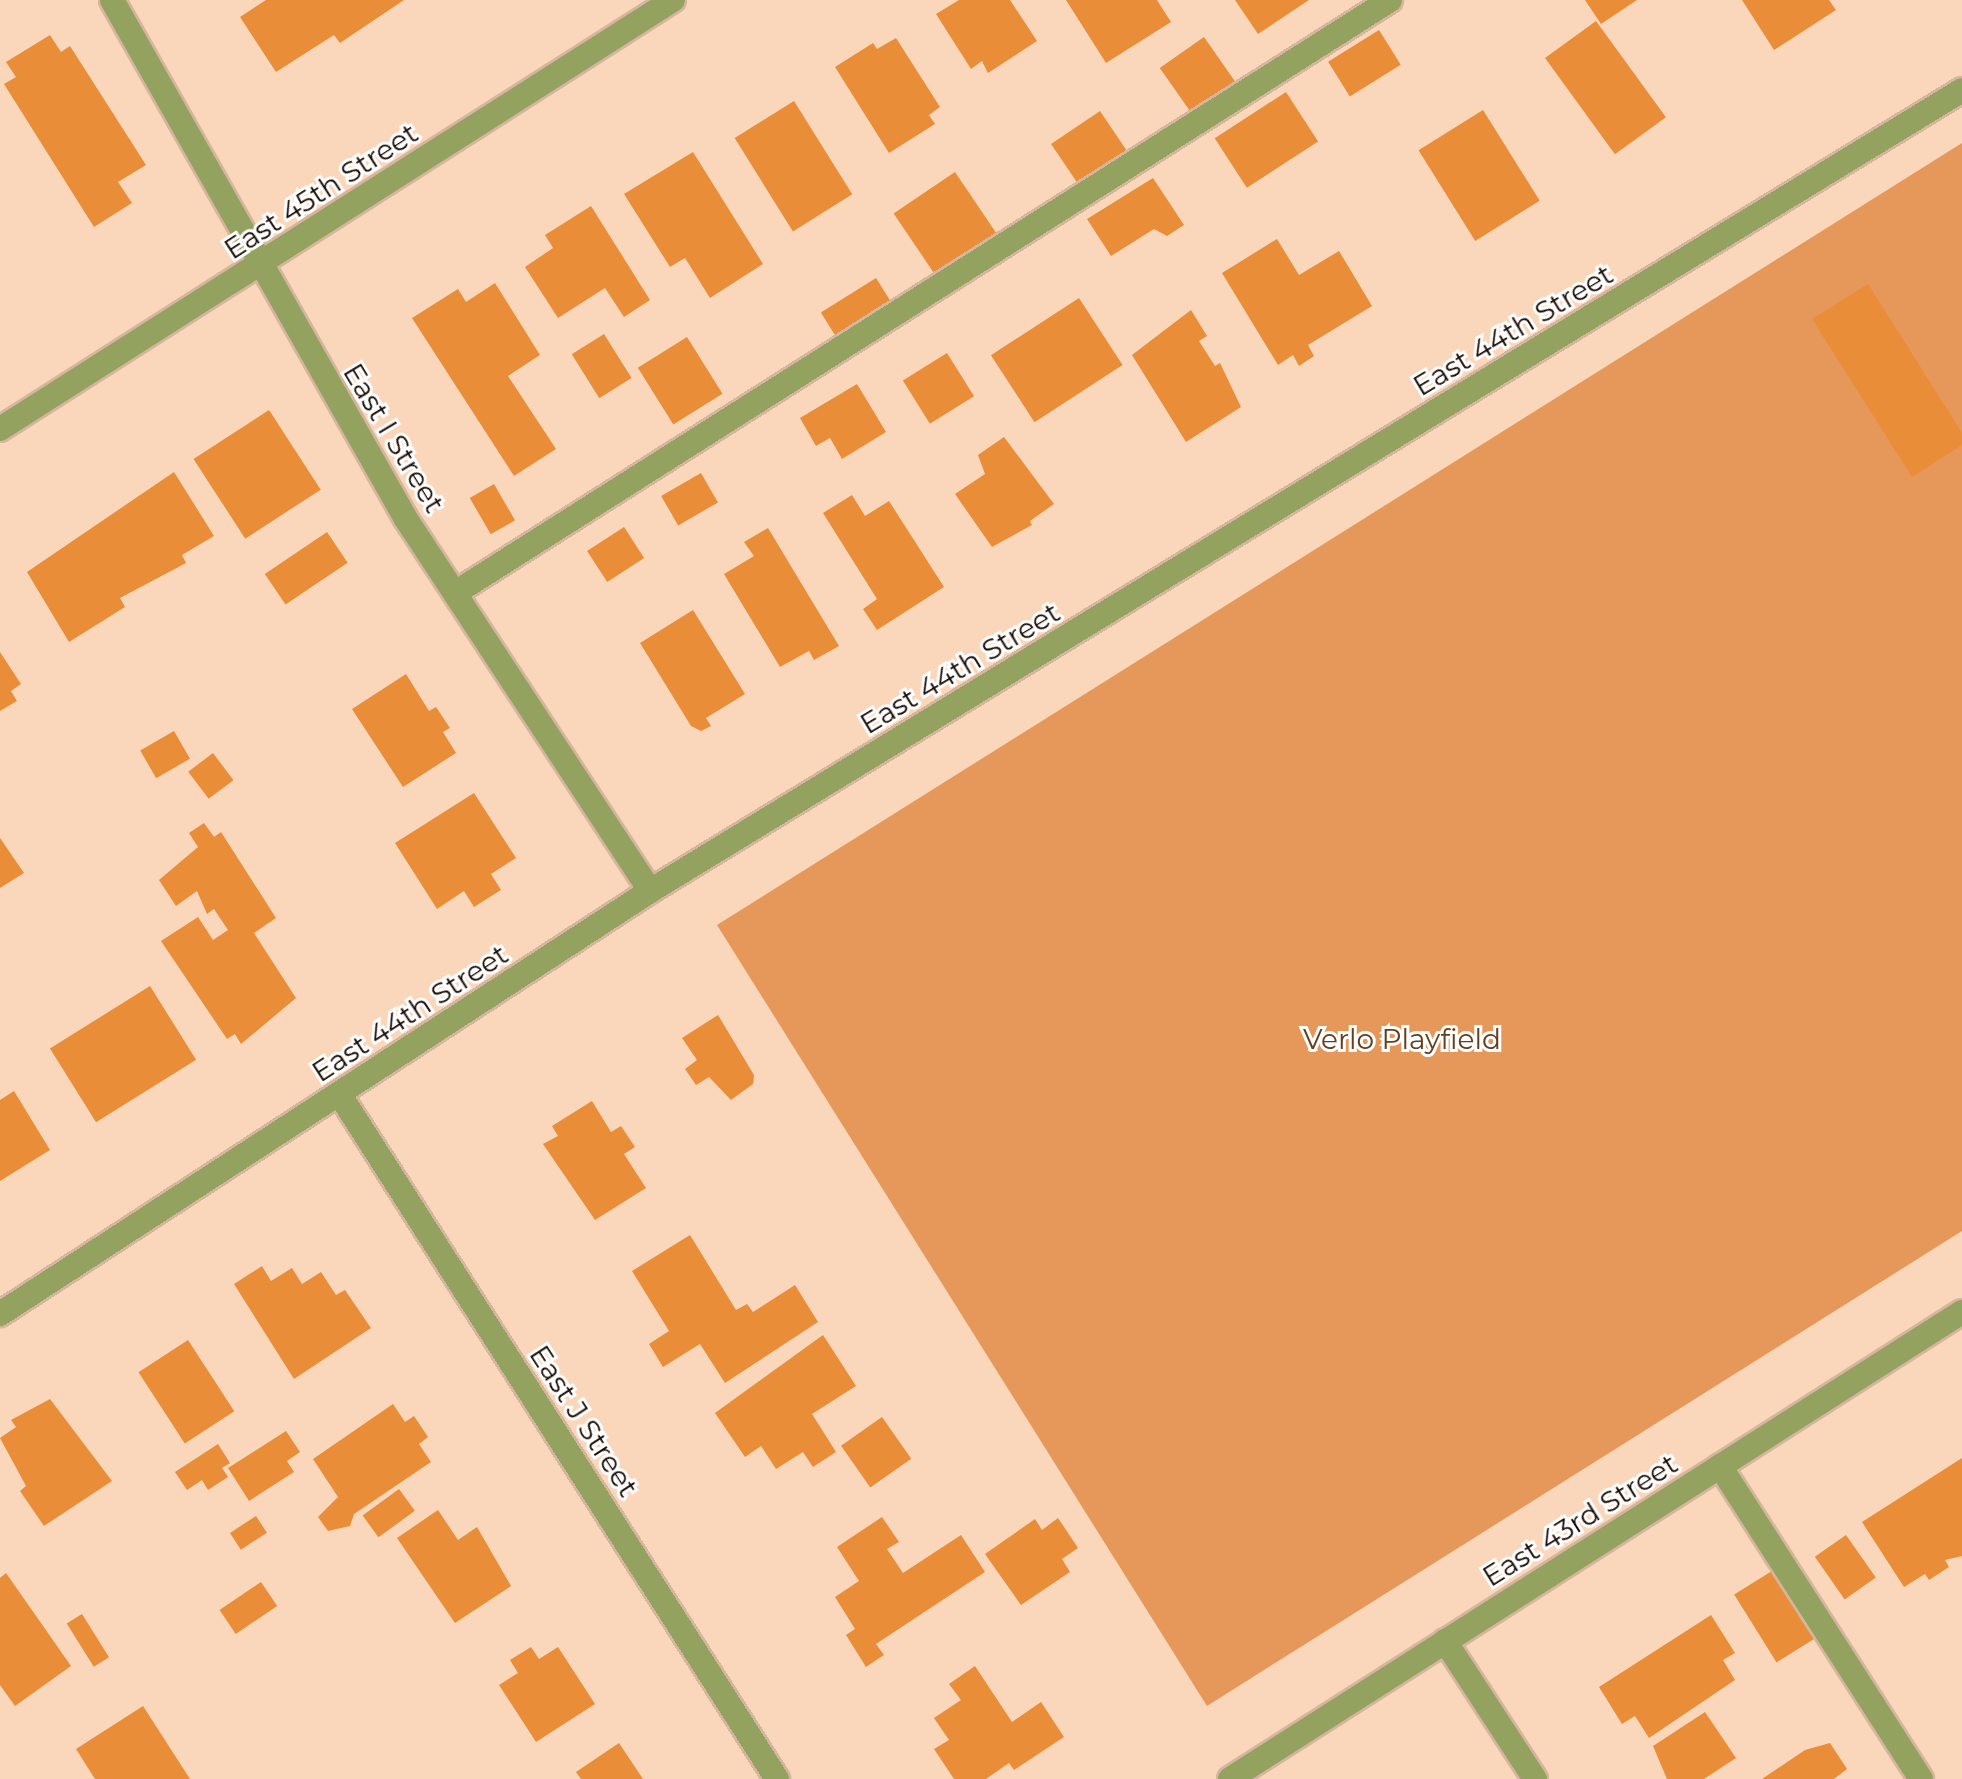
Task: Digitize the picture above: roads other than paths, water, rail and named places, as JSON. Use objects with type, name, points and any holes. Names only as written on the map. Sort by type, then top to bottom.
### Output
[{"type":"street","name":"East I Street","points":[[112,0],[265,264],[316,365],[455,593],[650,891]]},
{"type":"street","name":"East 45th Street","points":[[0,429],[265,264],[673,0]]},
{"type":"street","points":[[455,593],[1390,0]]},
{"type":"street","name":"East 44th Street","points":[[0,1314],[650,891],[1962,90]]},
{"type":"street","name":"East J Street","points":[[340,1095],[777,1779]]},
{"type":"street","name":"East 43rd Street","points":[[1230,1779],[1962,1312]]},
{"type":"street","points":[[1720,1466],[1921,1779]]},
{"type":"street","points":[[1445,1641],[1535,1779]]},
{"type":"park label","name":"Verlo Playfield","points":[[1402,1039]]}]
